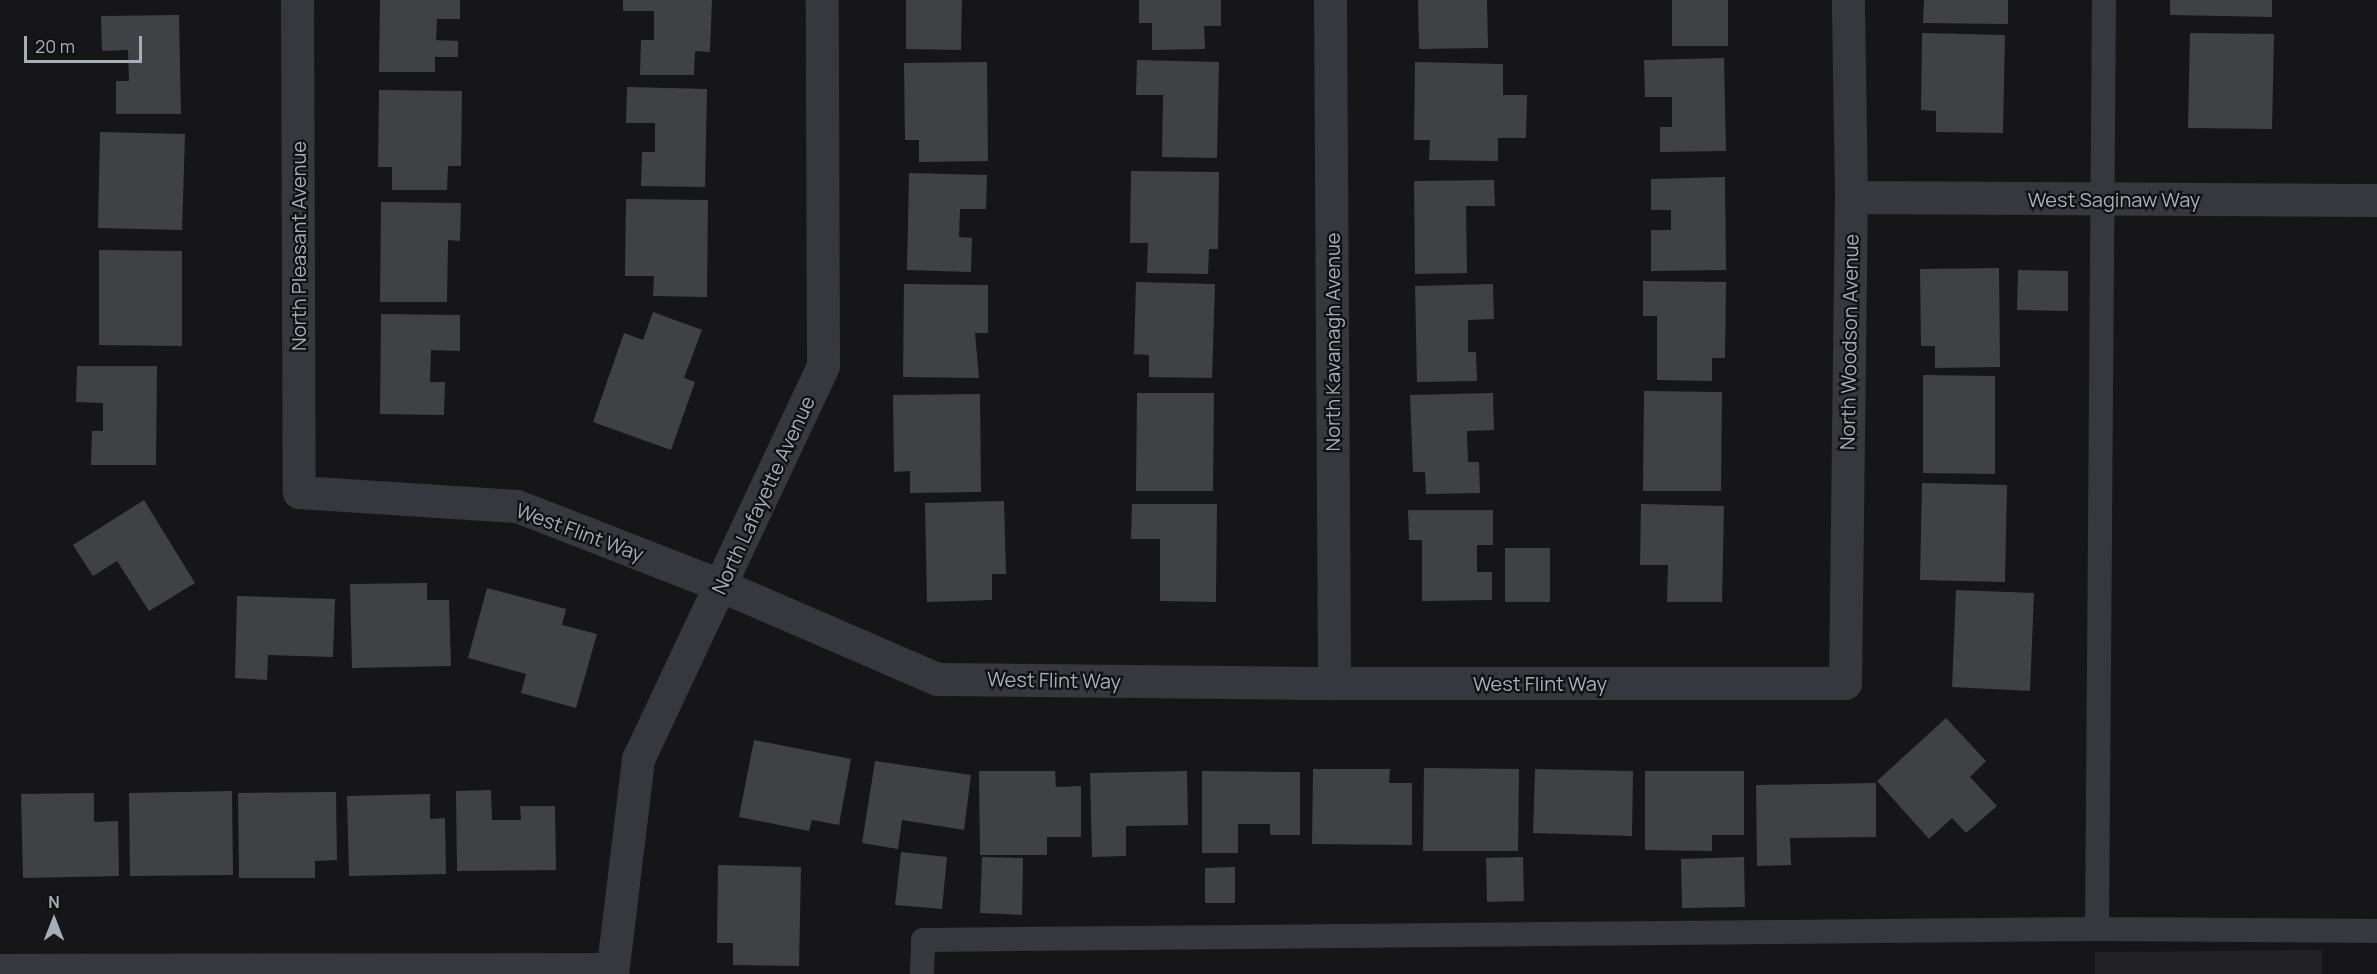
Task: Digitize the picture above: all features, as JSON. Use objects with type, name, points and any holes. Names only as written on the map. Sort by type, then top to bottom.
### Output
[{"type":"street","name":"North Pleasant Avenue","points":[[297,0],[298,492]]},
{"type":"street","name":"North Lafayette Avenue","points":[[612,971],[638,759],[722,586],[823,365],[822,0]]},
{"type":"street","name":"North Kavanagh Avenue","points":[[1330,0],[1334,683]]},
{"type":"street","name":"North Woodson Avenue","points":[[1845,683],[1851,197],[1848,0]]},
{"type":"street","name":"West Saginaw Way","points":[[1851,197],[2377,200]]},
{"type":"street","name":"West Flint Way","points":[[298,492],[518,506],[722,586],[937,679],[1334,683],[1845,683]]},
{"type":"street","points":[[0,970],[612,971]]},
{"type":"lane","points":[[2097,929],[2100,200],[2104,0]]},
{"type":"lane","points":[[922,974],[922,940],[2097,929],[2377,931]]},
{"type":"shaded area","points":[[2322,950],[2322,974],[2095,974],[2095,952]]},
{"type":"building","points":[[380,0],[460,0],[460,19],[437,19],[436,40],[458,41],[458,57],[435,57],[435,72],[379,72]]},
{"type":"building","points":[[623,0],[712,0],[710,52],[695,51],[694,75],[640,75],[641,40],[654,40],[654,11],[623,11]]},
{"type":"building","points":[[906,0],[962,0],[961,50],[906,49]]},
{"type":"building","points":[[1139,0],[1221,0],[1221,26],[1204,26],[1205,49],[1152,50],[1152,23],[1139,23]]},
{"type":"building","points":[[1418,0],[1487,0],[1488,48],[1419,49]]},
{"type":"building","points":[[1672,0],[1728,0],[1728,46],[1672,46]]},
{"type":"building","points":[[1924,0],[2008,0],[2008,24],[1923,23]]},
{"type":"building","points":[[2170,0],[2272,0],[2272,17],[2170,15]]},
{"type":"building","points":[[179,15],[181,114],[116,114],[116,81],[129,81],[128,50],[102,51],[101,16]]},
{"type":"building","points":[[1922,33],[2005,35],[2003,133],[1936,132],[1936,111],[1921,110]]},
{"type":"building","points":[[2190,33],[2274,34],[2272,129],[2188,128]]},
{"type":"building","points":[[1724,58],[1726,151],[1660,152],[1660,127],[1672,127],[1672,97],[1645,97],[1644,60]]},
{"type":"building","points":[[1137,60],[1219,62],[1217,158],[1162,157],[1163,95],[1136,95]]},
{"type":"building","points":[[987,62],[988,161],[919,162],[919,140],[905,140],[904,63]]},
{"type":"building","points":[[1415,62],[1503,64],[1503,95],[1527,95],[1526,138],[1498,138],[1498,161],[1429,160],[1430,140],[1414,140]]},
{"type":"building","points":[[627,87],[707,89],[705,187],[641,186],[642,152],[655,152],[655,123],[626,123]]},
{"type":"building","points":[[379,90],[462,91],[461,166],[448,166],[447,190],[392,190],[392,167],[378,167]]},
{"type":"building","points":[[100,132],[185,134],[182,230],[98,228]]},
{"type":"building","points":[[1131,171],[1219,172],[1218,249],[1209,249],[1208,274],[1147,273],[1148,243],[1130,243]]},
{"type":"building","points":[[909,173],[987,175],[986,209],[960,209],[959,237],[972,238],[971,272],[907,270]]},
{"type":"building","points":[[1725,177],[1726,270],[1651,271],[1651,230],[1671,230],[1671,210],[1651,210],[1651,179]]},
{"type":"building","points":[[1494,180],[1495,206],[1466,206],[1467,273],[1415,274],[1414,181]]},
{"type":"building","points":[[626,199],[708,200],[707,297],[653,296],[654,276],[625,276]]},
{"type":"building","points":[[381,202],[461,203],[460,241],[448,240],[447,302],[380,302]]},
{"type":"building","points":[[99,250],[182,251],[182,346],[99,345]]},
{"type":"building","points":[[1999,268],[2000,367],[1935,368],[1935,346],[1921,346],[1920,269]]},
{"type":"building","points":[[2018,270],[2068,271],[2068,311],[2017,310]]},
{"type":"building","points":[[1643,281],[1726,282],[1725,358],[1712,358],[1712,381],[1657,380],[1657,316],[1643,316]]},
{"type":"building","points":[[1136,282],[1215,284],[1212,378],[1149,377],[1149,355],[1134,354]]},
{"type":"building","points":[[904,284],[988,285],[988,333],[975,333],[979,378],[903,377]]},
{"type":"building","points":[[1493,284],[1494,319],[1468,320],[1468,352],[1476,352],[1477,381],[1417,382],[1415,286]]},
{"type":"building","points":[[653,312],[702,330],[684,378],[695,382],[671,450],[593,422],[624,333],[643,340]]},
{"type":"building","points":[[381,314],[460,315],[460,351],[431,350],[430,382],[445,382],[444,415],[380,414]]},
{"type":"building","points":[[77,366],[157,366],[156,465],[91,465],[92,431],[103,431],[103,403],[76,402]]},
{"type":"building","points":[[1923,375],[1995,376],[1995,474],[1923,473]]},
{"type":"building","points":[[1644,391],[1722,392],[1721,491],[1643,491]]},
{"type":"building","points":[[1137,393],[1214,393],[1213,491],[1136,491]]},
{"type":"building","points":[[1493,393],[1494,430],[1467,431],[1468,462],[1479,462],[1480,493],[1426,494],[1425,472],[1413,472],[1410,395]]},
{"type":"building","points":[[980,394],[981,492],[910,493],[910,471],[894,472],[893,395]]},
{"type":"building","points":[[1922,483],[2007,485],[2005,582],[1920,580]]},
{"type":"building","points":[[144,500],[195,583],[149,611],[117,561],[93,576],[73,545]]},
{"type":"building","points":[[1004,501],[1006,574],[992,574],[992,600],[927,602],[925,503]]},
{"type":"building","points":[[1132,504],[1217,504],[1216,602],[1160,601],[1160,539],[1131,539]]},
{"type":"building","points":[[1641,504],[1724,506],[1722,602],[1667,602],[1668,565],[1640,565]]},
{"type":"building","points":[[1408,510],[1493,510],[1493,545],[1477,545],[1477,572],[1492,572],[1492,600],[1422,601],[1422,540],[1409,540]]},
{"type":"building","points":[[1505,548],[1550,548],[1550,602],[1505,602]]},
{"type":"building","points":[[427,583],[427,600],[449,600],[451,666],[352,668],[350,584]]},
{"type":"building","points":[[487,588],[566,609],[562,625],[597,634],[576,708],[521,693],[526,674],[468,658]]},
{"type":"building","points":[[1956,590],[2034,593],[2030,691],[1952,687]]},
{"type":"building","points":[[237,596],[335,599],[333,657],[268,655],[267,680],[235,678]]},
{"type":"building","points":[[1946,718],[1986,761],[1970,777],[1997,806],[1966,833],[1952,818],[1929,839],[1877,781]]},
{"type":"building","points":[[754,740],[851,759],[839,825],[812,820],[809,831],[739,817]]},
{"type":"building","points":[[875,761],[971,775],[964,830],[902,820],[898,849],[862,843]]},
{"type":"building","points":[[1424,768],[1519,769],[1518,851],[1423,851]]},
{"type":"building","points":[[1313,769],[1390,769],[1389,783],[1412,783],[1412,845],[1312,844]]},
{"type":"building","points":[[1535,769],[1633,771],[1632,836],[1533,833]]},
{"type":"building","points":[[979,771],[1055,771],[1056,787],[1081,786],[1081,837],[1047,837],[1047,855],[980,855]]},
{"type":"building","points":[[1187,771],[1188,825],[1126,826],[1126,856],[1092,857],[1090,773]]},
{"type":"building","points":[[1202,771],[1300,772],[1300,835],[1270,835],[1270,824],[1238,824],[1238,853],[1202,853]]},
{"type":"building","points":[[1645,771],[1744,771],[1744,835],[1712,835],[1712,851],[1645,850]]},
{"type":"building","points":[[1876,783],[1876,837],[1790,838],[1791,865],[1757,866],[1756,785]]},
{"type":"building","points":[[491,790],[492,820],[521,820],[520,806],[555,806],[556,870],[457,871],[456,791]]},
{"type":"building","points":[[232,791],[233,875],[130,876],[129,793]]},
{"type":"building","points":[[336,792],[337,860],[315,861],[315,878],[239,878],[238,793]]},
{"type":"building","points":[[94,793],[94,822],[118,821],[119,876],[23,878],[21,794]]},
{"type":"building","points":[[430,794],[430,819],[445,818],[446,874],[349,876],[347,796]]},
{"type":"building","points":[[901,852],[947,857],[942,909],[895,905]]},
{"type":"building","points":[[982,857],[1023,858],[1022,915],[980,913]]},
{"type":"building","points":[[1523,857],[1524,901],[1487,902],[1486,858]]},
{"type":"building","points":[[1744,857],[1745,907],[1682,908],[1681,859]]},
{"type":"building","points":[[718,865],[801,867],[799,966],[733,965],[733,943],[717,943]]},
{"type":"building","points":[[1235,867],[1235,903],[1205,903],[1205,868]]}]
